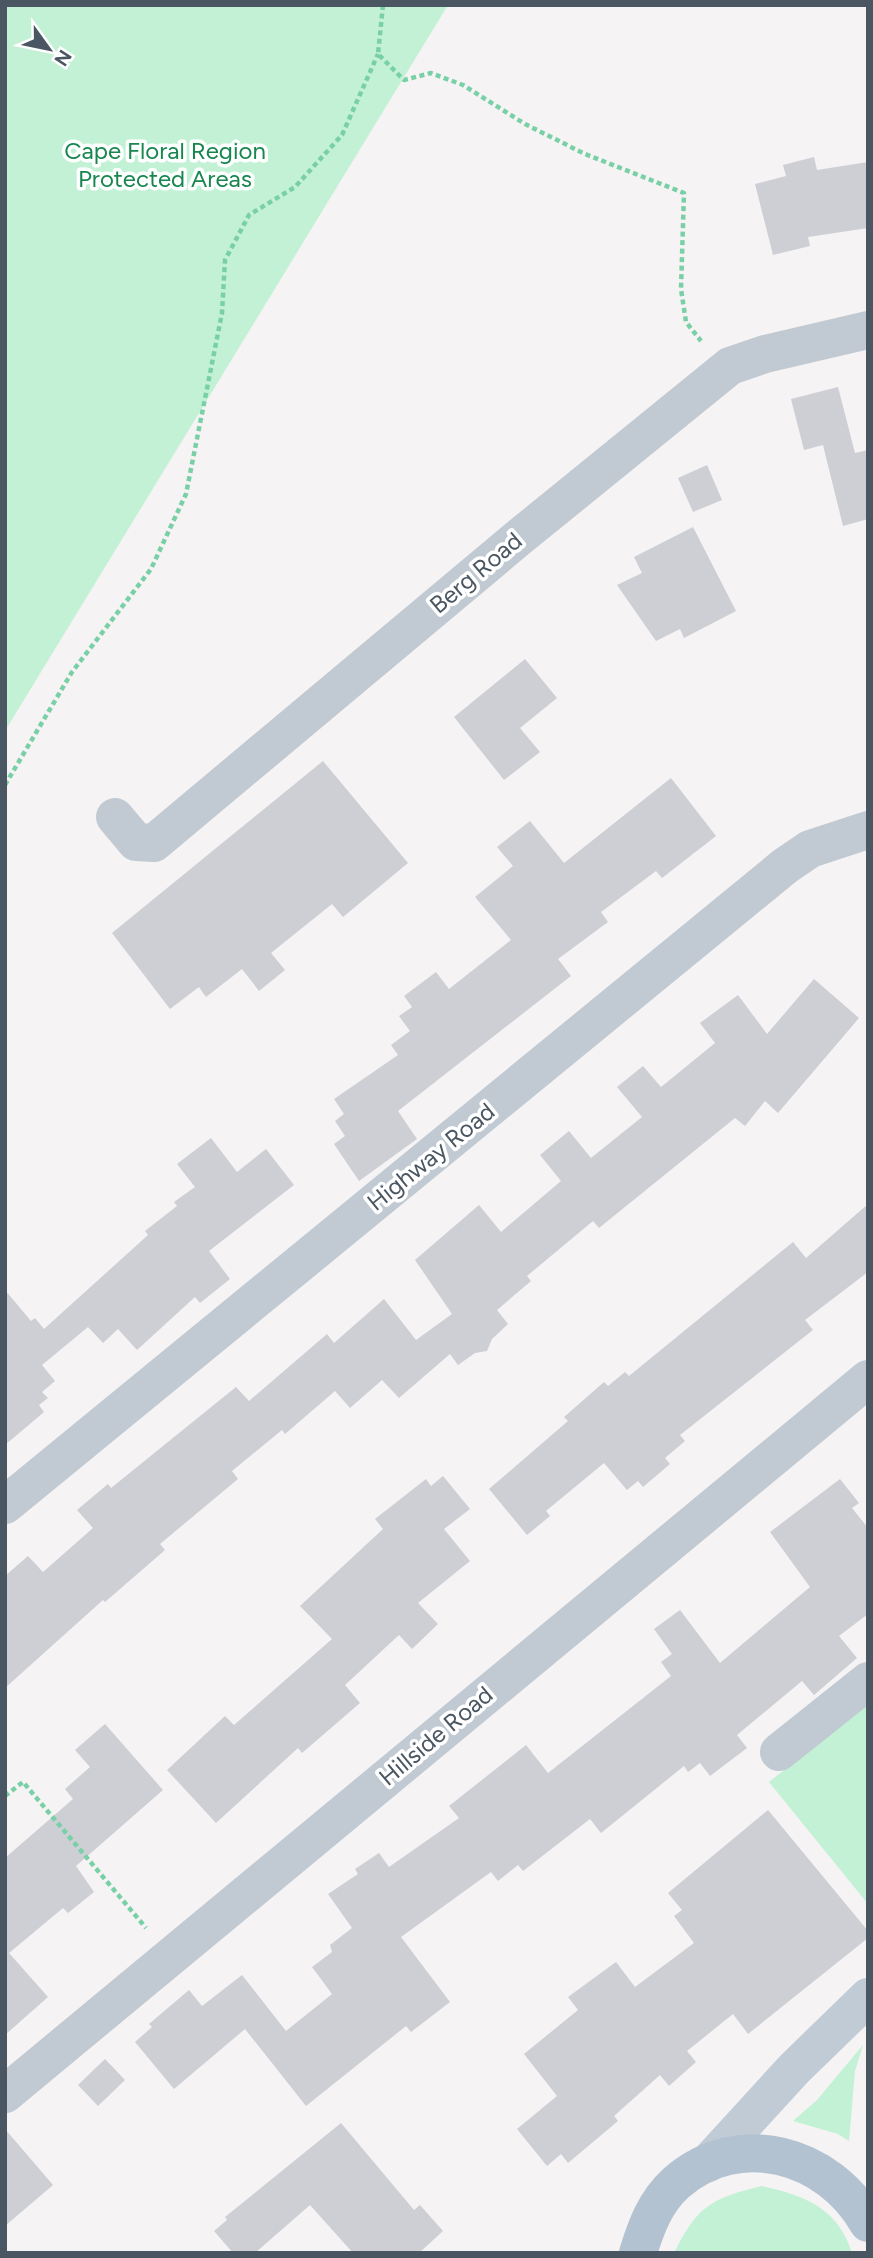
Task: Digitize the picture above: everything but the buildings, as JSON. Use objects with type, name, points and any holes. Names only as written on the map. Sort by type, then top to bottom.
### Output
[{"type":"main road","points":[[607,2253],[650,2215],[676,2183],[708,2163],[794,2069],[868,1997]]},
{"type":"main road","points":[[708,2163],[755,2152],[799,2159],[839,2183],[857,2204],[868,2223]]},
{"type":"main road","points":[[638,2253],[650,2215]]},
{"type":"street","name":"Berg Road","points":[[115,817],[136,842],[154,843],[517,538],[730,366],[868,330]]},
{"type":"street","name":"Highway Road","points":[[5,1505],[785,866],[810,849],[868,831]]},
{"type":"street","name":"Hillside Road","points":[[5,2094],[868,1379]]},
{"type":"street","points":[[779,1752],[868,1681]]},
{"type":"path","points":[[5,785],[72,672],[150,569],[186,494],[222,313],[225,260],[249,215],[296,187],[342,135],[378,54],[383,5]]},
{"type":"path","points":[[378,54],[404,80],[431,73],[463,85],[537,130],[585,154],[684,193],[681,289],[685,322],[730,366]]},
{"type":"path","points":[[5,1796],[23,1782],[172,1958]]},
{"type":"green space","name":"Cape Floral Region Protected Areas","points":[[5,5],[448,5],[5,731]]},
{"type":"green space","points":[[868,1704],[868,1904],[769,1782]]},
{"type":"green space","points":[[863,2045],[855,2071],[849,2141],[838,2134],[793,2121],[817,2100]]},
{"type":"green space","points":[[762,2186],[792,2194],[818,2206],[838,2225],[852,2253],[674,2253],[690,2224],[708,2206],[730,2195]]}]
